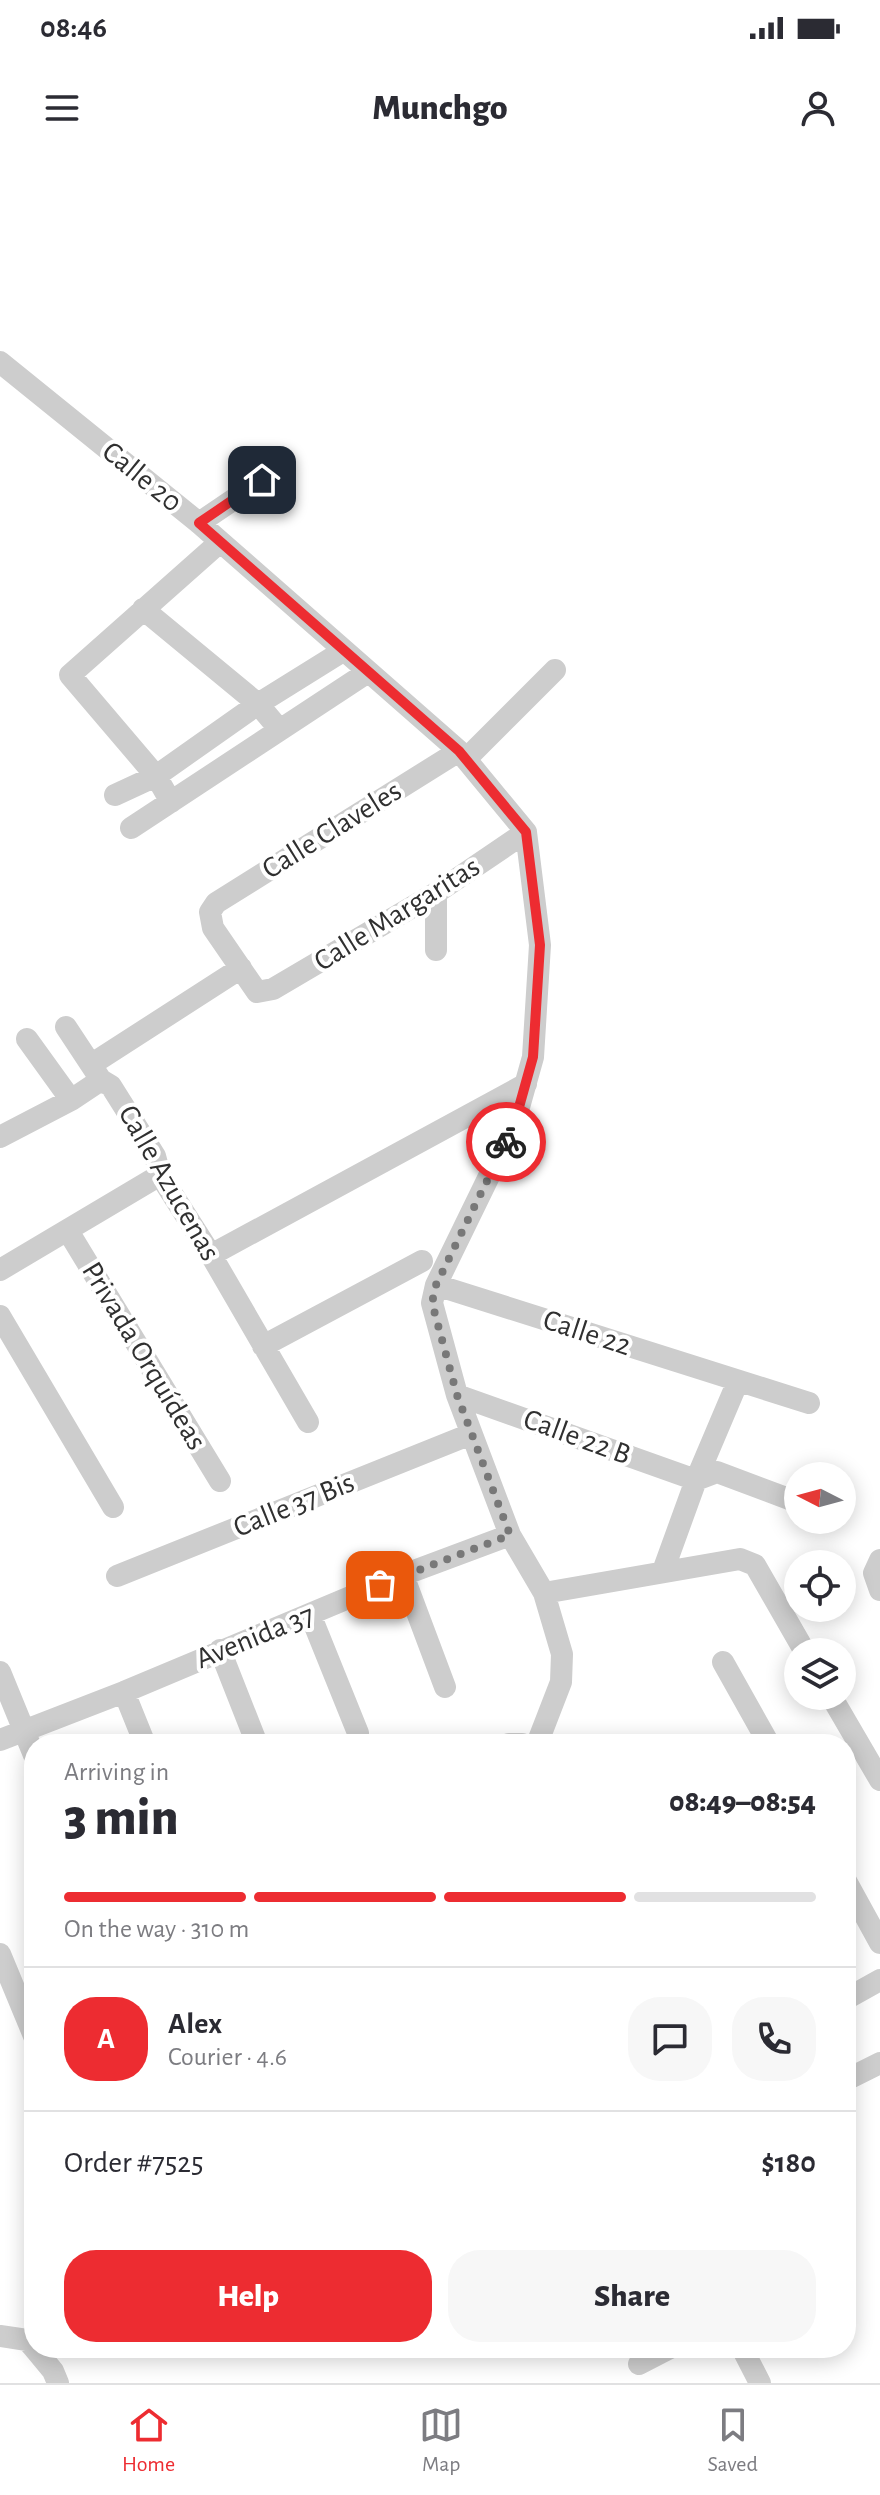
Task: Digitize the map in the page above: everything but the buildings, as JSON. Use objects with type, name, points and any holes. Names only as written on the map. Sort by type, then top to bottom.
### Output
[{"type":"street","name":"Calle 20","points":[[0,362],[199,523],[462,755],[526,832]]},
{"type":"street","points":[[199,523],[283,466]]},
{"type":"street","points":[[171,802],[156,776],[70,675],[220,542]]},
{"type":"street","points":[[143,609],[258,704],[279,729]]},
{"type":"street","points":[[115,795],[156,776],[258,704],[343,651]]},
{"type":"street","name":"Calle Claveles","points":[[241,968],[213,928],[210,912],[216,903],[462,755],[555,670]]},
{"type":"street","points":[[131,828],[368,672]]},
{"type":"street","points":[[526,832],[540,945],[533,1057],[514,1125],[436,1285],[432,1303],[471,1434],[510,1535],[544,1593],[562,1654],[561,1682],[541,1734]]},
{"type":"street","name":"Calle Margaritas","points":[[241,968],[257,992],[265,992],[436,893],[526,832]]},
{"type":"street","points":[[436,893],[436,950]]},
{"type":"street","points":[[0,1137],[71,1100],[96,1072],[241,968]]},
{"type":"street","name":"Calle Azucenas","points":[[66,1027],[96,1072],[111,1086],[155,1156],[160,1175],[211,1255],[308,1422]]},
{"type":"street","points":[[27,1039],[71,1100]]},
{"type":"street","points":[[211,1255],[526,1084]]},
{"type":"street","points":[[0,1270],[160,1175]]},
{"type":"street","name":"Privada Orquídeas","points":[[68,1231],[220,1481]]},
{"type":"street","points":[[263,1346],[422,1261]]},
{"type":"street","name":"Calle 22","points":[[436,1285],[809,1403]]},
{"type":"street","points":[[0,1316],[113,1507]]},
{"type":"street","points":[[663,1571],[696,1480],[738,1381]]},
{"type":"street","name":"Calle 22 B","points":[[457,1395],[696,1480]]},
{"type":"street","name":"Calle 37 Bis","points":[[117,1576],[471,1434]]},
{"type":"street","points":[[696,1480],[717,1472],[784,1497]]},
{"type":"street","name":"Avenida 37","points":[[0,1740],[124,1692],[403,1575],[510,1535]]},
{"type":"street","points":[[544,1593],[740,1559],[755,1565],[797,1638]]},
{"type":"street","points":[[403,1575],[445,1687]]},
{"type":"street","points":[[310,1614],[358,1733]]},
{"type":"street","points":[[220,1650],[253,1734]]},
{"type":"street","points":[[723,1662],[763,1734]]},
{"type":"street","points":[[0,1672],[26,1734]]},
{"type":"street","points":[[124,1692],[141,1734]]},
{"type":"street","points":[[839,1710],[853,1734]]},
{"type":"street","points":[[856,1739],[880,1780]]},
{"type":"street","points":[[856,1914],[880,1943]]},
{"type":"street","points":[[0,1954],[24,2012]]},
{"type":"street","points":[[856,1993],[880,1980]]},
{"type":"street","points":[[856,2075],[880,2063]]},
{"type":"street","points":[[0,2336],[24,2340]]},
{"type":"street","points":[[42,2358],[58,2383]]},
{"type":"street","points":[[639,2364],[651,2358]]},
{"type":"street","points":[[747,2358],[760,2383]]},
{"type":"way so far","points":[[380,1585],[510,1535],[457,1395],[432,1303],[436,1285],[506,1142]]},
{"type":"route","points":[[262,480],[199,523],[459,751],[526,832],[540,945],[533,1057],[514,1125],[506,1142]]}]
